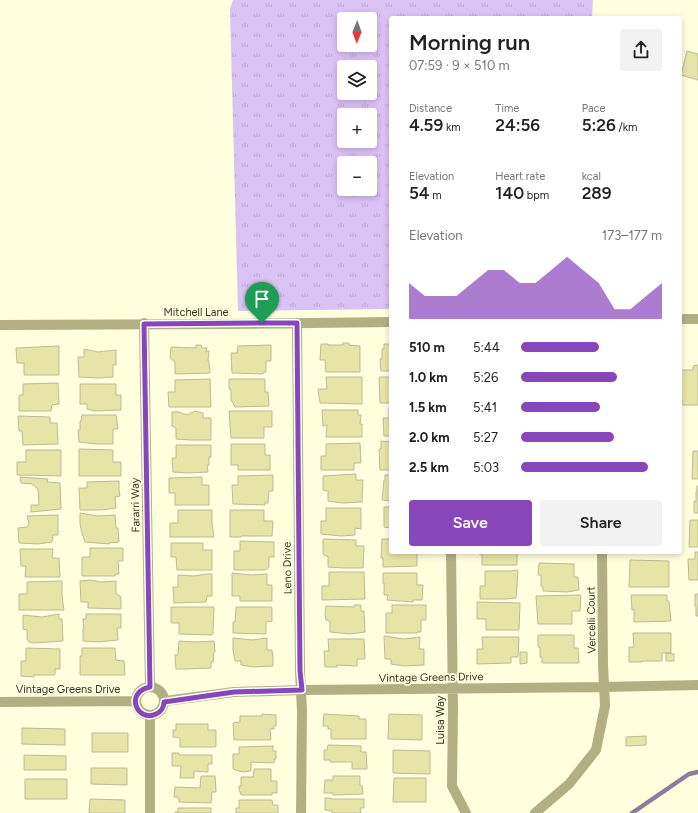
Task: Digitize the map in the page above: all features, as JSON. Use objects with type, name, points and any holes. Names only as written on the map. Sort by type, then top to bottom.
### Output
[{"type":"street","points":[[682,319],[698,319]]},
{"type":"street","name":"Mitchell Lane","points":[[0,325],[389,322]]},
{"type":"street","name":"Leno Drive","points":[[297,323],[300,663],[302,690],[301,813]]},
{"type":"street","name":"Fararri Way","points":[[144,324],[150,687]]},
{"type":"street","name":"Luisa Way","points":[[451,554],[452,786],[466,813]]},
{"type":"street","name":"Vercelli Court","points":[[535,813],[569,784],[596,750],[605,706],[602,554]]},
{"type":"street","name":"Vintage Greens Drive","points":[[164,702],[234,692],[604,687],[698,684]]},
{"type":"street","points":[[150,687],[159,690],[164,697],[164,706],[158,713],[150,716],[141,713],[138,710],[135,701],[136,696],[142,689],[150,687]]},
{"type":"street","name":"Vintage Greens Drive","points":[[0,702],[135,701]]},
{"type":"street","points":[[150,716],[150,813]]},
{"type":"green space","points":[[233,0],[593,0],[592,16],[389,16],[389,309],[238,311],[230,9]]},
{"type":"building","points":[[687,51],[698,54],[698,80],[682,75]]},
{"type":"building","points":[[343,343],[360,346],[360,372],[326,372],[325,360],[320,360],[321,344],[343,345]]},
{"type":"building","points":[[384,344],[389,344],[389,371],[381,371],[380,359],[382,359],[382,349],[384,349]]},
{"type":"building","points":[[196,345],[201,345],[202,348],[207,348],[206,352],[209,351],[208,361],[210,373],[175,374],[175,362],[170,358],[171,347],[196,348]]},
{"type":"building","points":[[271,345],[271,361],[266,361],[266,372],[263,374],[232,373],[231,353],[237,353],[238,346]]},
{"type":"building","points":[[59,346],[59,375],[24,375],[24,363],[17,363],[16,348]]},
{"type":"building","points":[[84,349],[98,352],[116,350],[116,365],[113,365],[113,377],[79,377],[78,357],[84,357]]},
{"type":"building","points":[[698,365],[698,405],[682,405],[682,370],[693,370],[693,366]]},
{"type":"building","points":[[326,377],[362,377],[362,404],[320,403],[318,389],[327,389]]},
{"type":"building","points":[[379,377],[389,377],[389,403],[380,403]]},
{"type":"building","points":[[210,379],[211,407],[169,407],[168,392],[175,392],[175,380]]},
{"type":"building","points":[[229,379],[265,379],[265,392],[268,392],[269,406],[235,407],[231,400]]},
{"type":"building","points":[[58,383],[59,404],[52,405],[51,411],[19,411],[19,395],[23,395],[23,384]]},
{"type":"building","points":[[80,384],[116,384],[116,395],[121,395],[121,410],[95,411],[87,409],[87,404],[80,404]]},
{"type":"building","points":[[322,410],[358,410],[358,415],[361,415],[360,424],[362,424],[362,437],[326,437],[327,425],[323,426]]},
{"type":"building","points":[[195,411],[203,413],[203,418],[211,418],[211,440],[176,439],[176,428],[172,426],[172,412],[179,412],[187,415]]},
{"type":"building","points":[[229,411],[272,411],[272,427],[264,427],[264,438],[231,438]]},
{"type":"building","points":[[82,415],[116,415],[118,429],[113,429],[113,444],[79,442],[78,430],[80,430]]},
{"type":"building","points":[[18,416],[50,417],[50,423],[57,423],[58,444],[23,445],[22,431],[19,431]]},
{"type":"building","points":[[383,418],[389,418],[389,436],[384,436]]},
{"type":"building","points":[[381,441],[389,442],[389,470],[380,470],[379,449],[381,449]]},
{"type":"building","points":[[360,443],[361,463],[354,463],[354,470],[321,470],[321,456],[326,456],[326,444]]},
{"type":"building","points":[[231,444],[265,444],[265,455],[270,455],[270,470],[238,470],[238,465],[231,465]]},
{"type":"building","points":[[176,445],[211,445],[211,457],[209,457],[209,465],[207,465],[208,472],[173,472],[172,458],[176,458]]},
{"type":"building","points":[[79,449],[113,450],[113,462],[121,462],[121,476],[79,476]]},
{"type":"building","points":[[26,450],[61,450],[61,476],[17,475],[17,462],[26,462]]},
{"type":"building","points":[[693,451],[698,451],[698,479],[692,479]]},
{"type":"building","points":[[356,474],[356,480],[363,480],[362,502],[342,503],[328,501],[328,491],[323,490],[323,476]]},
{"type":"building","points":[[273,475],[273,491],[269,491],[268,503],[264,503],[265,505],[233,504],[232,485],[238,485],[238,476]]},
{"type":"building","points":[[385,475],[389,475],[389,501],[382,500]]},
{"type":"building","points":[[20,477],[48,479],[47,482],[60,483],[61,509],[31,512],[31,505],[39,505],[38,489],[32,484],[21,483]]},
{"type":"building","points":[[202,477],[202,485],[209,485],[209,505],[175,505],[175,493],[169,493],[169,478]]},
{"type":"building","points":[[119,481],[120,496],[115,497],[116,508],[80,510],[79,488],[87,488],[87,482]]},
{"type":"building","points":[[697,486],[698,513],[694,513],[694,501],[696,502]]},
{"type":"building","points":[[384,507],[389,507],[389,528],[384,527]]},
{"type":"building","points":[[326,508],[361,508],[361,529],[355,528],[355,535],[341,536],[321,534],[321,521],[326,521]]},
{"type":"building","points":[[178,510],[212,510],[214,537],[170,537],[170,523],[178,523]]},
{"type":"building","points":[[230,510],[264,510],[264,521],[273,521],[272,536],[230,537]]},
{"type":"building","points":[[80,513],[97,516],[115,515],[119,542],[109,544],[85,542],[80,524]]},
{"type":"building","points":[[58,515],[58,535],[53,535],[52,542],[38,544],[19,543],[18,528],[27,527],[29,523],[27,516]]},
{"type":"building","points":[[690,520],[698,520],[698,547],[689,547]]},
{"type":"building","points":[[323,539],[356,540],[356,546],[364,546],[363,568],[328,567],[328,556],[323,554]]},
{"type":"building","points":[[382,539],[389,539],[389,554],[417,554],[417,566],[383,567],[383,558],[381,558]]},
{"type":"building","points":[[240,541],[274,542],[274,557],[269,557],[269,567],[265,570],[234,570],[234,551],[240,551]]},
{"type":"building","points":[[171,543],[203,543],[203,550],[212,550],[212,570],[177,570],[176,557],[171,557]]},
{"type":"building","points":[[90,548],[123,548],[123,561],[118,561],[119,574],[115,574],[115,576],[82,576],[82,557],[90,557]]},
{"type":"building","points":[[20,549],[53,549],[52,558],[59,558],[60,577],[25,577],[26,566],[21,566]]},
{"type":"building","points":[[695,552],[698,552],[698,580],[689,580],[688,559],[695,559]]},
{"type":"building","points":[[479,554],[517,554],[517,565],[482,565],[482,555]]},
{"type":"building","points":[[630,560],[669,561],[669,587],[629,587]]},
{"type":"building","points":[[539,563],[574,564],[574,577],[578,577],[579,590],[567,592],[543,591],[543,587],[541,586],[541,575],[538,575]]},
{"type":"building","points":[[518,570],[516,598],[480,599],[480,586],[485,586],[485,571]]},
{"type":"building","points":[[329,572],[364,572],[365,599],[322,600],[322,586],[329,586]]},
{"type":"building","points":[[232,573],[252,575],[267,574],[267,585],[272,585],[272,601],[240,601],[240,596],[232,596]]},
{"type":"building","points":[[383,573],[417,573],[417,585],[423,585],[422,600],[413,600],[413,602],[387,600],[388,595],[384,595]]},
{"type":"building","points":[[212,574],[212,596],[207,596],[206,602],[174,603],[173,587],[178,587],[178,575],[194,576]]},
{"type":"building","points":[[90,580],[101,582],[116,581],[116,593],[121,597],[121,609],[88,608],[88,602],[81,602],[80,581]]},
{"type":"building","points":[[62,581],[64,610],[19,610],[19,594],[27,594],[27,582]]},
{"type":"building","points":[[695,594],[698,594],[698,616],[696,616]]},
{"type":"building","points":[[581,595],[580,611],[572,611],[572,624],[538,624],[536,596]]},
{"type":"building","points":[[631,595],[667,595],[671,621],[634,622],[634,609],[632,610]]},
{"type":"building","points":[[477,602],[520,603],[519,630],[486,630],[486,619],[477,619]]},
{"type":"building","points":[[354,605],[361,605],[361,611],[364,611],[365,632],[350,634],[330,632],[330,621],[326,620],[326,606],[354,607]]},
{"type":"building","points":[[392,605],[426,605],[426,620],[421,620],[421,632],[386,633],[386,613],[392,613]]},
{"type":"building","points":[[171,607],[214,607],[212,635],[179,634],[179,623],[171,623]]},
{"type":"building","points":[[236,607],[271,607],[272,621],[266,622],[266,634],[233,633],[233,622],[235,622]]},
{"type":"building","points":[[59,614],[59,619],[62,619],[63,641],[29,642],[27,639],[27,630],[23,629],[23,615],[42,617]]},
{"type":"building","points":[[86,614],[121,614],[121,628],[117,628],[118,640],[99,642],[83,641],[83,619],[86,619]]},
{"type":"building","points":[[633,633],[671,633],[671,653],[662,653],[662,661],[629,662],[629,647],[634,647]]},
{"type":"building","points":[[538,635],[574,635],[574,648],[578,648],[579,663],[542,663],[542,657],[540,657],[540,647],[538,647]]},
{"type":"building","points":[[384,636],[404,639],[420,637],[419,649],[424,649],[424,665],[405,666],[391,664],[391,659],[385,659]]},
{"type":"building","points":[[482,637],[519,637],[518,657],[511,657],[511,663],[477,664],[477,649],[483,649]]},
{"type":"building","points":[[233,638],[252,640],[267,638],[267,650],[272,650],[273,666],[253,667],[241,665],[241,661],[235,661]]},
{"type":"building","points":[[328,639],[364,639],[365,659],[357,659],[357,666],[337,665],[337,667],[325,667],[324,651],[329,651]]},
{"type":"building","points":[[179,641],[214,641],[215,652],[213,662],[211,662],[211,668],[176,669],[175,655],[178,655]]},
{"type":"building","points":[[26,648],[60,649],[60,669],[55,669],[55,675],[34,675],[34,677],[21,676],[21,661],[26,661]]},
{"type":"building","points":[[82,648],[115,648],[116,660],[124,661],[125,675],[80,675],[80,656],[82,656]]},
{"type":"building","points":[[520,652],[527,652],[527,663],[520,664]]},
{"type":"building","points":[[666,653],[674,654],[674,661],[666,661]]},
{"type":"building","points":[[262,714],[276,715],[276,726],[274,726],[274,729],[270,729],[271,740],[234,740],[233,723],[240,722],[240,716],[262,716]]},
{"type":"building","points":[[324,714],[359,716],[359,719],[366,719],[366,739],[331,739],[331,729],[328,729],[328,726],[323,726]]},
{"type":"building","points":[[389,714],[422,715],[422,740],[388,739]]},
{"type":"building","points":[[176,724],[208,724],[208,730],[216,730],[216,746],[180,747],[180,738],[173,737],[173,730],[176,730]]},
{"type":"building","points":[[22,728],[65,729],[65,745],[22,744]]},
{"type":"building","points":[[92,733],[128,733],[128,752],[92,752]]},
{"type":"building","points":[[646,736],[646,745],[626,746],[626,737]]},
{"type":"building","points":[[328,745],[361,746],[361,752],[366,752],[367,769],[352,769],[352,762],[330,762],[330,760],[324,760],[324,750],[327,750]]},
{"type":"building","points":[[273,746],[273,751],[276,751],[276,759],[274,759],[274,763],[251,762],[251,771],[243,772],[233,769],[233,754],[239,754],[239,747]]},
{"type":"building","points":[[393,750],[430,751],[430,774],[393,773]]},
{"type":"building","points":[[172,753],[179,753],[179,755],[212,755],[212,764],[208,764],[208,772],[194,771],[194,778],[180,778],[181,766],[172,766]]},
{"type":"building","points":[[24,755],[66,756],[66,770],[24,770]]},
{"type":"building","points":[[91,768],[127,768],[127,785],[91,784]]},
{"type":"building","points":[[254,769],[271,769],[271,781],[277,781],[277,793],[272,793],[272,795],[241,795],[239,786],[241,786],[241,777],[253,777]]},
{"type":"building","points":[[201,776],[215,776],[216,792],[212,792],[211,803],[179,802],[178,797],[174,797],[175,787],[200,788]]},
{"type":"building","points":[[333,776],[360,776],[360,785],[362,786],[363,794],[333,795],[333,793],[324,793],[325,780],[333,780]]},
{"type":"building","points":[[394,778],[426,778],[426,802],[393,802]]},
{"type":"building","points":[[25,779],[67,779],[67,799],[25,799]]},
{"type":"building","points":[[325,798],[364,799],[364,808],[360,808],[361,813],[332,813],[332,811],[325,810]]},
{"type":"building","points":[[90,799],[125,800],[125,813],[89,813]]},
{"type":"building","points":[[239,800],[272,800],[273,805],[278,805],[278,813],[236,813],[236,808],[239,808]]},
{"type":"building","points":[[178,808],[211,808],[211,813],[175,813],[178,812]]},
{"type":"waterway","points":[[632,813],[689,774],[698,772]]},
{"type":"route","points":[[262,323],[297,323],[300,671],[302,690],[234,692],[184,698],[164,702],[162,710],[158,713],[150,716],[145,715],[138,710],[135,701],[138,692],[142,689],[150,687],[144,324],[262,323]]}]
